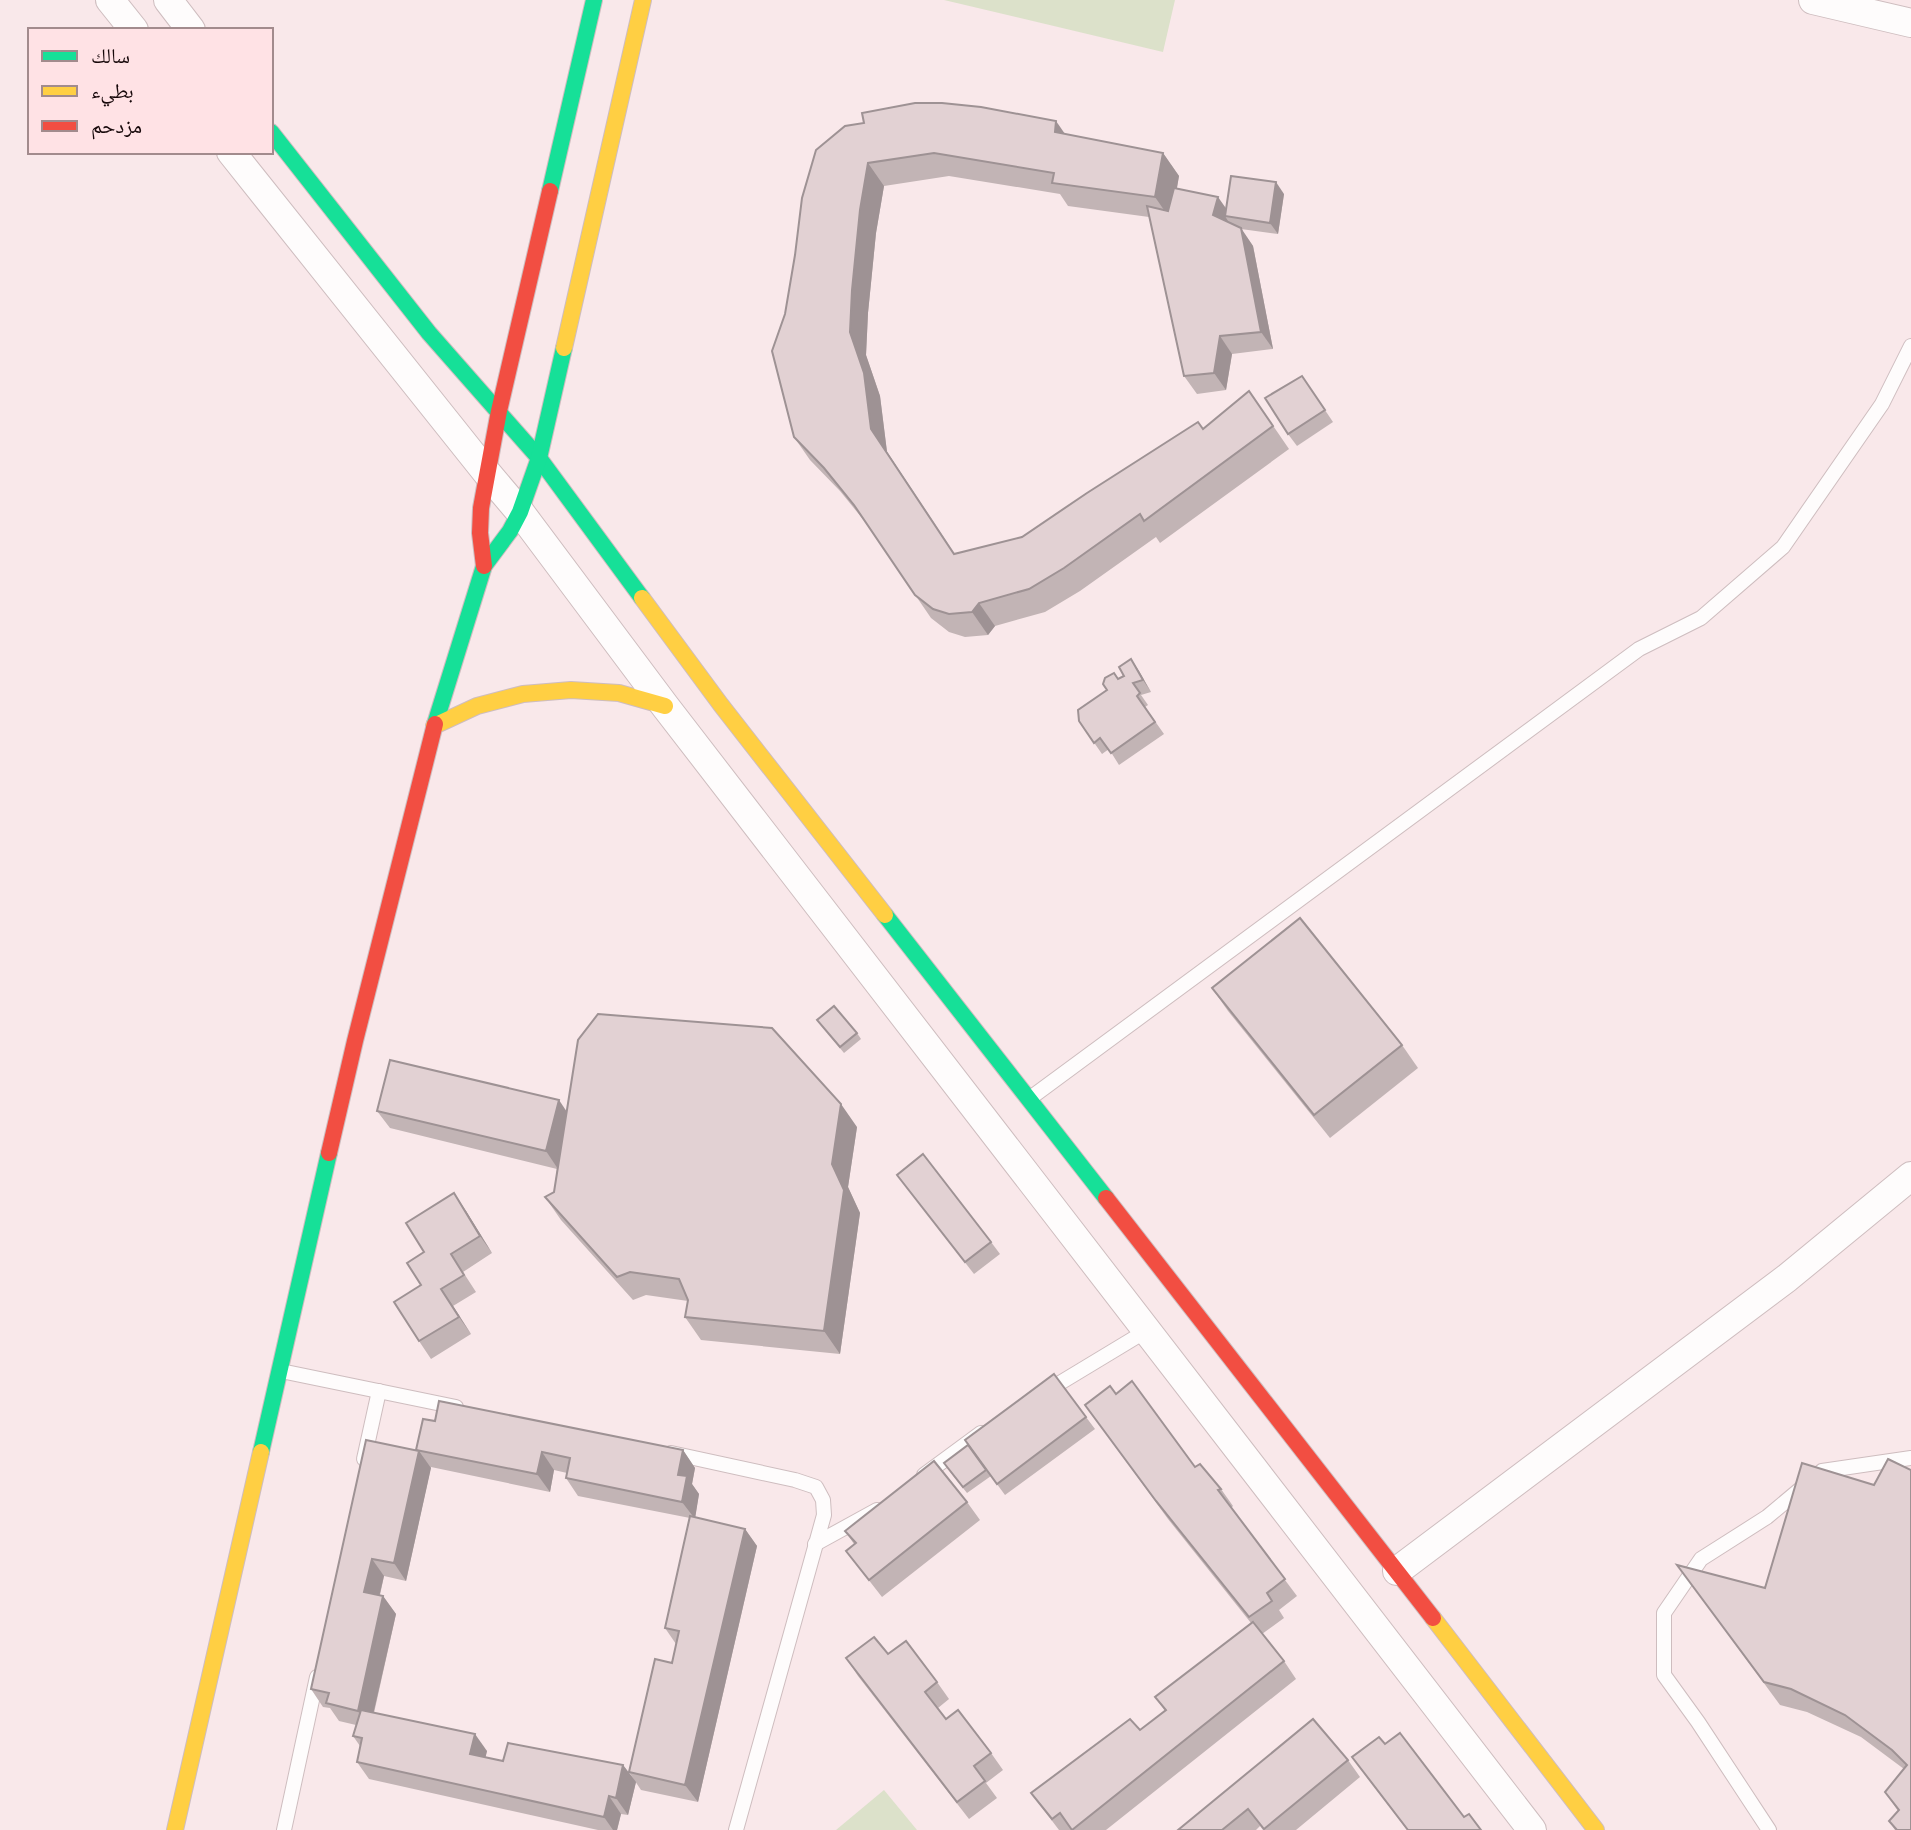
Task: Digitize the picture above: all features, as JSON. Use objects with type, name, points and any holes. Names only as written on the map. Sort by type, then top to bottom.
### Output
[{"type":"main road","points":[[484,566],[480,533],[481,508],[499,411],[594,0]]},
{"type":"main road","points":[[176,1830],[352,1054],[434,726],[484,566],[510,531],[520,512],[540,458],[643,0]]},
{"type":"main road","points":[[273,135],[429,333],[540,458],[721,705],[1596,1830]]},
{"type":"main road","points":[[434,726],[477,706],[523,694],[571,690],[618,693],[665,706]]},
{"type":"street","points":[[110,0],[132,28]]},
{"type":"street","points":[[168,0],[189,28]]},
{"type":"street","points":[[1813,0],[1911,23]]},
{"type":"street","points":[[233,154],[520,512],[665,706],[1532,1830]]},
{"type":"street","points":[[1396,1571],[1787,1278],[1911,1176]]},
{"type":"lane","points":[[1029,1099],[1640,649],[1701,618],[1783,547],[1882,404],[1911,346]]},
{"type":"lane","points":[[1030,1401],[1146,1331]]},
{"type":"lane","points":[[280,1370],[473,1411]]},
{"type":"lane","points":[[362,1471],[379,1391]]},
{"type":"lane","points":[[907,1487],[996,1423]]},
{"type":"lane","points":[[661,1451],[795,1479],[816,1487],[823,1500],[824,1514],[737,1830]]},
{"type":"lane","points":[[1769,1830],[1698,1721],[1664,1675],[1664,1613],[1700,1559],[1766,1517],[1822,1471],[1911,1458]]},
{"type":"lane","points":[[814,1544],[885,1504]]},
{"type":"lane","points":[[284,1830],[321,1657]]},
{"type":"green space","points":[[944,0],[1175,0],[1163,52]]},
{"type":"green space","points":[[884,1790],[917,1830],[836,1830]]},
{"type":"building","points":[[915,103],[981,107],[1056,121],[1055,132],[1163,153],[1155,197],[1052,183],[1054,173],[934,153],[868,163],[860,210],[850,332],[864,373],[871,429],[954,554],[1022,537],[1198,422],[1203,429],[1249,391],[1273,426],[1144,521],[1140,514],[1064,568],[1029,589],[979,603],[972,612],[949,614],[933,609],[915,595],[854,505],[794,437],[772,351],[785,314],[802,198],[816,150],[845,126],[864,123],[862,113]]},
{"type":"building","points":[[1231,176],[1276,182],[1270,223],[1225,216]]},
{"type":"building","points":[[1174,188],[1218,197],[1213,215],[1241,228],[1261,332],[1220,336],[1214,373],[1184,376],[1147,206],[1168,211]]},
{"type":"building","points":[[1302,376],[1325,410],[1288,434],[1265,398]]},
{"type":"building","points":[[1131,659],[1143,680],[1133,683],[1140,693],[1137,696],[1155,722],[1111,753],[1100,738],[1094,743],[1079,721],[1078,710],[1107,690],[1103,684],[1105,678],[1114,673],[1118,679],[1124,676],[1119,667]]},
{"type":"building","points":[[1300,918],[1402,1045],[1314,1115],[1212,988]]},
{"type":"building","points":[[834,1006],[857,1033],[840,1047],[817,1020]]},
{"type":"building","points":[[598,1014],[772,1028],[841,1104],[832,1164],[844,1190],[824,1331],[685,1317],[688,1300],[679,1279],[630,1272],[617,1277],[545,1197],[554,1192],[578,1040]]},
{"type":"building","points":[[390,1060],[559,1100],[546,1151],[377,1111]]},
{"type":"building","points":[[923,1154],[991,1242],[965,1262],[897,1175]]},
{"type":"building","points":[[454,1193],[480,1236],[451,1254],[464,1275],[441,1289],[459,1317],[419,1341],[394,1302],[421,1285],[407,1263],[424,1252],[406,1223]]},
{"type":"building","points":[[1054,1374],[1086,1417],[997,1484],[965,1440]]},
{"type":"building","points":[[1132,1381],[1195,1467],[1200,1464],[1221,1489],[1218,1490],[1285,1579],[1267,1593],[1272,1601],[1249,1617],[1156,1501],[1085,1405],[1110,1386],[1116,1394]]},
{"type":"building","points":[[439,1401],[683,1450],[678,1475],[687,1476],[682,1502],[566,1478],[570,1458],[542,1452],[537,1474],[416,1450],[423,1419],[435,1421]]},
{"type":"building","points":[[366,1440],[419,1451],[394,1563],[372,1559],[364,1592],[383,1596],[358,1711],[326,1703],[329,1693],[311,1689]]},
{"type":"building","points":[[968,1445],[986,1470],[963,1487],[944,1463]]},
{"type":"building","points":[[1888,1459],[1911,1470],[1911,1830],[1897,1830],[1889,1821],[1899,1810],[1885,1792],[1907,1765],[1892,1750],[1845,1715],[1791,1689],[1764,1682],[1677,1565],[1765,1588],[1802,1463],[1874,1485]]},
{"type":"building","points":[[934,1461],[967,1502],[869,1580],[846,1551],[856,1543],[845,1531]]},
{"type":"building","points":[[690,1516],[745,1529],[685,1785],[629,1772],[655,1659],[672,1663],[679,1631],[665,1628]]},
{"type":"building","points":[[1253,1622],[1284,1661],[1072,1830],[1060,1813],[1052,1819],[1031,1793],[1130,1719],[1140,1730],[1166,1710],[1155,1697]]},
{"type":"building","points":[[874,1637],[888,1654],[906,1641],[937,1682],[925,1692],[946,1719],[958,1710],[991,1753],[974,1766],[985,1781],[957,1802],[846,1658]]},
{"type":"building","points":[[361,1710],[475,1734],[470,1754],[503,1761],[508,1743],[623,1765],[616,1798],[609,1796],[604,1817],[357,1762],[362,1738],[353,1736]]},
{"type":"building","points":[[1313,1719],[1348,1760],[1264,1829],[1248,1809],[1222,1830],[1178,1830]]},
{"type":"building","points":[[1400,1733],[1464,1817],[1469,1814],[1481,1830],[1408,1830],[1352,1757],[1379,1737],[1385,1744]]},
{"type":"traffic: fast","points":[[550,191],[594,0]]},
{"type":"traffic: fast","points":[[273,135],[429,333],[539,458],[642,598]]},
{"type":"traffic: fast","points":[[435,724],[484,566],[510,531],[520,512],[539,458],[564,348]]},
{"type":"traffic: fast","points":[[885,915],[1106,1198]]},
{"type":"traffic: fast","points":[[261,1452],[329,1153]]},
{"type":"traffic: slow","points":[[564,348],[643,0]]},
{"type":"traffic: slow","points":[[642,598],[721,705],[885,915]]},
{"type":"traffic: slow","points":[[434,726],[477,706],[523,694],[571,690],[619,693],[665,706]]},
{"type":"traffic: slow","points":[[175,1830],[261,1452]]},
{"type":"traffic: slow","points":[[1433,1618],[1596,1830]]},
{"type":"traffic: jam","points":[[484,566],[480,533],[481,508],[499,411],[550,191]]},
{"type":"traffic: jam","points":[[329,1153],[435,724]]},
{"type":"traffic: jam","points":[[1106,1198],[1433,1618]]}]
